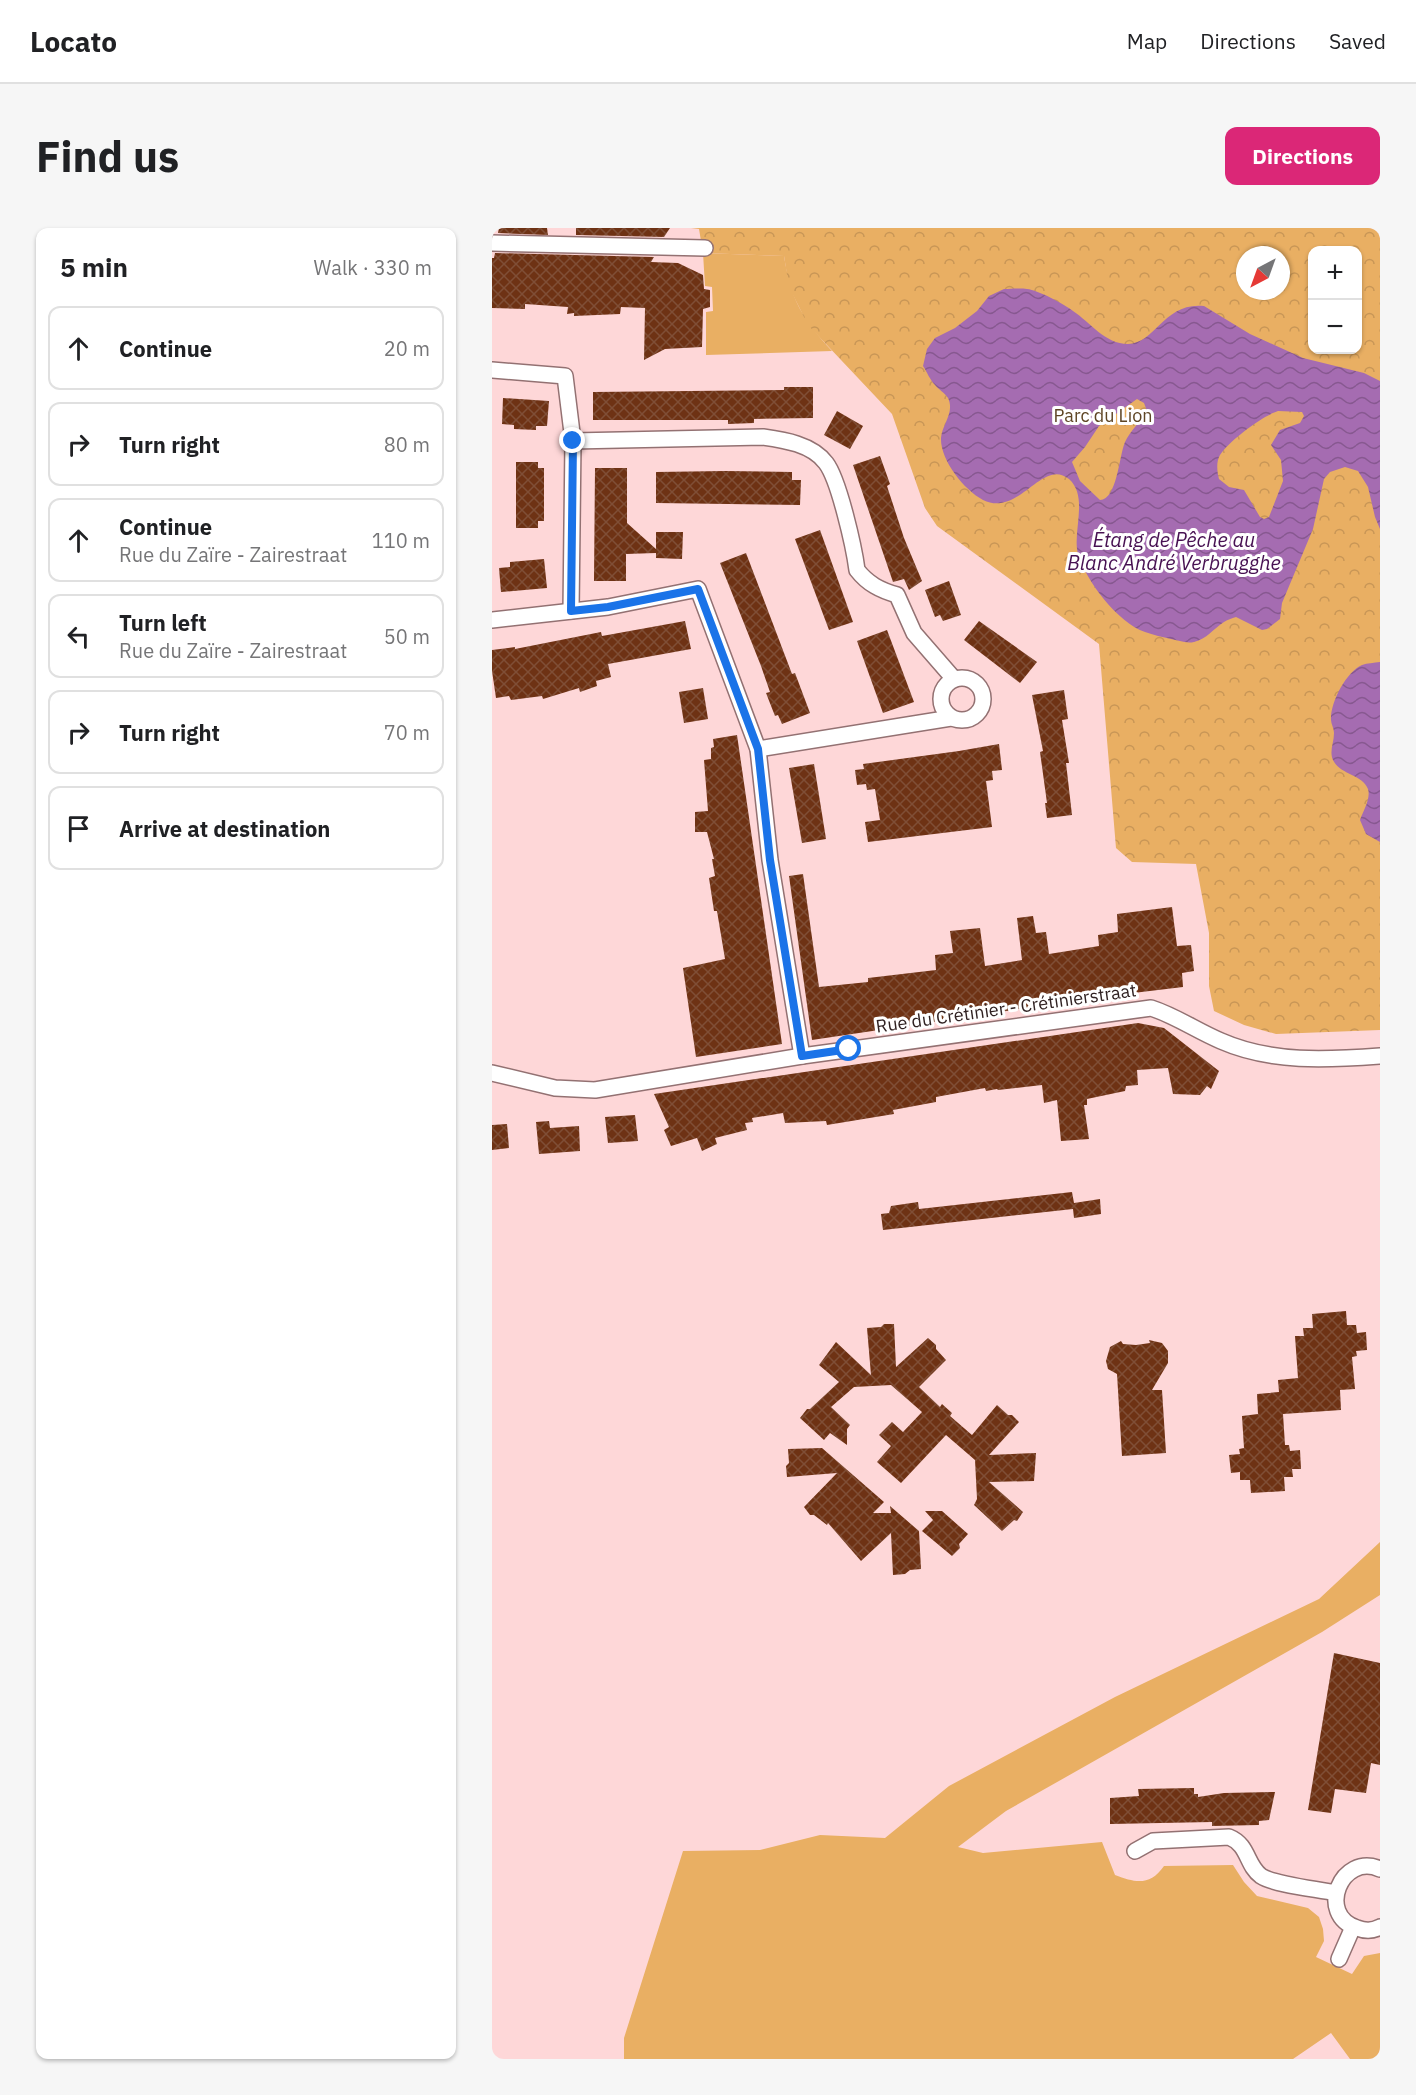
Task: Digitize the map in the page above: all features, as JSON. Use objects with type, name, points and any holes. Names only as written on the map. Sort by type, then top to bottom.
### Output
[{"type":"street","points":[[492,243],[705,248]]},
{"type":"street","points":[[492,370],[565,376],[573,441],[571,611]]},
{"type":"street","points":[[573,441],[763,437],[787,440],[809,450],[826,462],[835,482],[857,570],[866,581],[880,590],[897,595],[914,633],[954,679]]},
{"type":"street","points":[[492,620],[608,607],[698,589],[758,749],[770,860],[802,1056]]},
{"type":"street","points":[[758,749],[951,718],[962,721],[975,716],[983,704],[983,694],[974,681],[963,678],[954,679],[944,687],[940,698],[942,708],[951,718]]},
{"type":"street","name":"Rue du Crétinier - Crétinierstraat","points":[[492,1073],[555,1088],[595,1090],[802,1056],[1151,1008],[1177,1018],[1223,1042],[1250,1050],[1300,1059],[1380,1056]]},
{"type":"street","name":"Rue du Crétinier - Crétinierstraat","points":[[492,1066],[523,1081]]},
{"type":"street","points":[[1135,1851],[1153,1841],[1229,1837],[1238,1840],[1261,1875],[1273,1880],[1336,1893]]},
{"type":"street","points":[[1380,1869],[1364,1866],[1345,1875],[1339,1883],[1335,1903],[1339,1913],[1353,1927],[1364,1930],[1380,1928]]},
{"type":"street","points":[[1339,1959],[1353,1927]]},
{"type":"green space","name":"Parc du Lion","points":[[691,228],[1380,228],[1380,1030],[1276,1034],[1244,1025],[1214,1011],[1209,986],[1209,933],[1196,864],[1132,862],[1116,848],[1099,644],[937,526],[925,508],[892,414],[808,325],[789,287],[784,256],[703,253],[699,229]]},
{"type":"green space","points":[[703,253],[784,256],[790,285],[799,308],[832,351],[706,355],[706,312],[713,311],[712,287],[705,286]]},
{"type":"green space","points":[[1380,1542],[1380,1595],[1322,1632],[1006,1811],[958,1847],[983,1853],[1102,1842],[1115,1875],[1136,1881],[1148,1880],[1164,1866],[1233,1865],[1257,1896],[1308,1908],[1319,1917],[1324,1941],[1316,1957],[1352,1974],[1364,1956],[1380,1953],[1380,2059],[1350,2059],[1331,2033],[1293,2059],[624,2059],[624,2038],[683,1851],[760,1850],[820,1835],[885,1838],[949,1786],[1115,1697],[1319,1599]]},
{"type":"water","name":"Étang de Pêche au Blanc André Verbrugghe","points":[[1004,289],[1038,292],[1069,308],[1098,332],[1112,340],[1128,344],[1146,337],[1179,310],[1190,306],[1204,306],[1250,334],[1303,358],[1364,373],[1380,381],[1380,529],[1368,487],[1358,471],[1345,467],[1330,472],[1324,479],[1313,529],[1282,603],[1280,619],[1262,630],[1236,617],[1224,622],[1203,639],[1191,642],[1155,635],[1135,627],[1124,620],[1104,600],[1082,565],[1077,545],[1078,495],[1069,479],[1059,474],[1049,476],[1008,501],[996,503],[983,500],[968,489],[954,474],[944,456],[941,438],[950,403],[947,396],[933,383],[923,366],[927,349],[935,338],[955,328],[977,311],[989,296]],"holes":[[[1137,399],[1144,403],[1147,411],[1125,442],[1117,476],[1110,493],[1106,498],[1100,500],[1080,481],[1072,462],[1099,426]],[[1278,411],[1302,412],[1304,416],[1300,423],[1280,430],[1271,445],[1281,460],[1283,481],[1269,517],[1264,519],[1260,517],[1244,490],[1229,487],[1219,479],[1217,464],[1224,449],[1238,436],[1255,423]]]},
{"type":"water","points":[[1380,662],[1380,842],[1366,834],[1360,820],[1368,801],[1368,789],[1361,780],[1341,769],[1333,760],[1334,733],[1331,713],[1336,697],[1350,674],[1362,665]]},
{"type":"building","points":[[499,228],[547,228],[548,235],[498,233]]},
{"type":"building","points":[[576,228],[670,228],[664,237],[576,235]]},
{"type":"building","points":[[495,253],[654,257],[651,262],[678,263],[703,275],[704,289],[710,290],[710,307],[703,309],[702,347],[665,349],[644,360],[645,308],[621,307],[620,314],[574,316],[574,313],[567,314],[568,307],[525,304],[525,309],[492,308],[492,258]]},
{"type":"building","points":[[784,387],[813,387],[813,418],[754,419],[754,423],[728,424],[728,420],[593,420],[593,392],[784,390]]},
{"type":"building","points":[[503,398],[549,401],[547,426],[536,426],[536,430],[514,429],[514,425],[502,424]]},
{"type":"building","points":[[837,411],[863,426],[850,449],[824,435]]},
{"type":"building","points":[[880,456],[904,538],[922,581],[909,590],[904,579],[893,582],[853,465]]},
{"type":"building","points":[[516,462],[538,462],[538,468],[544,468],[544,521],[538,521],[538,528],[516,528]]},
{"type":"building","points":[[595,468],[627,468],[627,523],[656,549],[656,532],[683,532],[682,559],[656,558],[656,553],[626,554],[626,581],[594,581]]},
{"type":"building","points":[[656,472],[792,472],[792,480],[801,480],[800,505],[656,503]]},
{"type":"building","points":[[820,530],[853,622],[829,630],[795,539]]},
{"type":"building","points":[[746,553],[792,674],[795,673],[810,713],[782,724],[778,715],[775,716],[766,693],[770,692],[761,666],[720,563]]},
{"type":"building","points":[[544,559],[547,588],[501,592],[499,568],[510,567],[510,562]]},
{"type":"building","points":[[949,581],[961,615],[943,621],[940,615],[935,617],[925,590]]},
{"type":"building","points":[[685,621],[691,649],[608,664],[611,677],[596,681],[597,686],[580,692],[579,688],[543,699],[542,696],[511,700],[509,696],[496,698],[492,650],[515,647],[515,649],[601,632],[602,636]]},
{"type":"building","points":[[979,621],[1037,662],[1020,683],[964,640]]},
{"type":"building","points":[[887,630],[914,702],[883,713],[857,641]]},
{"type":"building","points":[[703,688],[708,719],[684,723],[679,692]]},
{"type":"building","points":[[1064,690],[1068,719],[1062,720],[1069,763],[1066,763],[1072,815],[1047,818],[1040,752],[1043,751],[1032,695]]},
{"type":"building","points":[[737,735],[782,1044],[696,1057],[683,968],[725,959],[709,878],[715,876],[712,859],[714,859],[707,832],[695,832],[695,812],[708,811],[704,760],[711,759],[713,739]]},
{"type":"building","points":[[999,744],[1002,770],[992,771],[993,780],[986,781],[992,827],[868,842],[865,822],[880,820],[875,789],[867,790],[866,784],[857,785],[855,770],[864,769],[863,764]]},
{"type":"building","points":[[814,764],[826,839],[802,843],[789,768]]},
{"type":"building","points":[[803,874],[819,987],[868,982],[868,978],[936,970],[935,955],[953,953],[950,931],[980,928],[985,966],[1022,960],[1017,918],[1033,916],[1036,933],[1046,932],[1049,954],[1099,946],[1098,935],[1118,932],[1117,914],[1172,907],[1177,946],[1191,945],[1194,971],[1182,973],[1183,987],[1100,997],[812,1040],[789,876]]},
{"type":"building","points":[[1138,1023],[1164,1028],[1219,1071],[1211,1089],[1207,1086],[1200,1095],[1173,1094],[1168,1068],[1137,1070],[1138,1085],[1126,1086],[1125,1091],[1087,1099],[1087,1105],[1084,1105],[1089,1139],[1061,1141],[1057,1100],[1044,1103],[1042,1085],[986,1091],[985,1088],[936,1097],[936,1102],[893,1110],[894,1114],[827,1125],[826,1121],[785,1123],[783,1113],[752,1118],[753,1122],[745,1123],[747,1130],[715,1138],[717,1144],[702,1151],[697,1138],[671,1146],[664,1130],[669,1127],[654,1094]]},
{"type":"building","points":[[635,1115],[638,1141],[608,1143],[605,1117]]},
{"type":"building","points":[[549,1121],[550,1128],[579,1126],[580,1151],[539,1154],[536,1122]]},
{"type":"building","points":[[507,1124],[509,1148],[492,1150],[492,1125]]},
{"type":"building","points":[[1072,1192],[1074,1203],[1100,1199],[1101,1214],[1074,1218],[1073,1209],[883,1230],[881,1214],[889,1213],[891,1206],[918,1202],[919,1209]]},
{"type":"building","points":[[1346,1311],[1347,1325],[1356,1325],[1357,1333],[1366,1332],[1367,1350],[1356,1351],[1357,1356],[1352,1357],[1355,1389],[1340,1390],[1341,1410],[1283,1414],[1285,1445],[1289,1445],[1290,1451],[1300,1450],[1301,1469],[1292,1469],[1293,1477],[1284,1477],[1285,1491],[1251,1493],[1250,1480],[1240,1480],[1240,1472],[1231,1473],[1229,1455],[1240,1454],[1239,1449],[1244,1448],[1242,1416],[1258,1414],[1257,1394],[1279,1392],[1278,1380],[1298,1378],[1295,1336],[1304,1336],[1303,1328],[1313,1328],[1312,1314]]},
{"type":"building","points":[[884,1324],[894,1324],[896,1367],[928,1338],[936,1345],[936,1349],[946,1360],[919,1387],[940,1407],[942,1404],[952,1413],[950,1416],[972,1435],[997,1405],[1019,1422],[989,1455],[1036,1453],[1034,1481],[989,1482],[1023,1512],[1017,1521],[1014,1520],[1002,1531],[974,1505],[977,1499],[975,1460],[946,1435],[901,1483],[877,1462],[891,1446],[879,1435],[892,1422],[903,1432],[922,1412],[891,1385],[854,1387],[831,1407],[850,1425],[847,1429],[847,1445],[830,1433],[824,1440],[800,1418],[807,1409],[810,1409],[839,1382],[819,1365],[836,1342],[871,1375],[867,1328],[881,1327]]},
{"type":"building","points":[[1149,1340],[1162,1343],[1168,1351],[1168,1363],[1152,1390],[1162,1390],[1166,1453],[1122,1456],[1117,1374],[1108,1369],[1106,1361],[1110,1347],[1121,1341],[1123,1344],[1136,1345],[1150,1343]]},
{"type":"building","points":[[822,1448],[884,1502],[873,1513],[891,1513],[890,1506],[919,1531],[921,1569],[893,1575],[891,1533],[861,1561],[828,1523],[827,1525],[814,1515],[810,1515],[804,1507],[837,1473],[787,1477],[788,1449]]},
{"type":"building","points":[[925,1511],[942,1511],[968,1534],[952,1556],[922,1531],[933,1520]]},
{"type":"building","points":[[1334,1653],[1380,1663],[1380,1765],[1371,1763],[1366,1793],[1335,1789],[1331,1813],[1308,1810]]},
{"type":"building","points":[[1194,1788],[1194,1794],[1198,1794],[1198,1797],[1224,1793],[1275,1792],[1269,1820],[1259,1821],[1259,1825],[1212,1826],[1212,1822],[1110,1824],[1110,1798],[1139,1796],[1138,1789]]},
{"type":"route","points":[[573,441],[571,611],[643,601],[698,589],[758,749],[770,860],[802,1056],[849,1049]]}]
